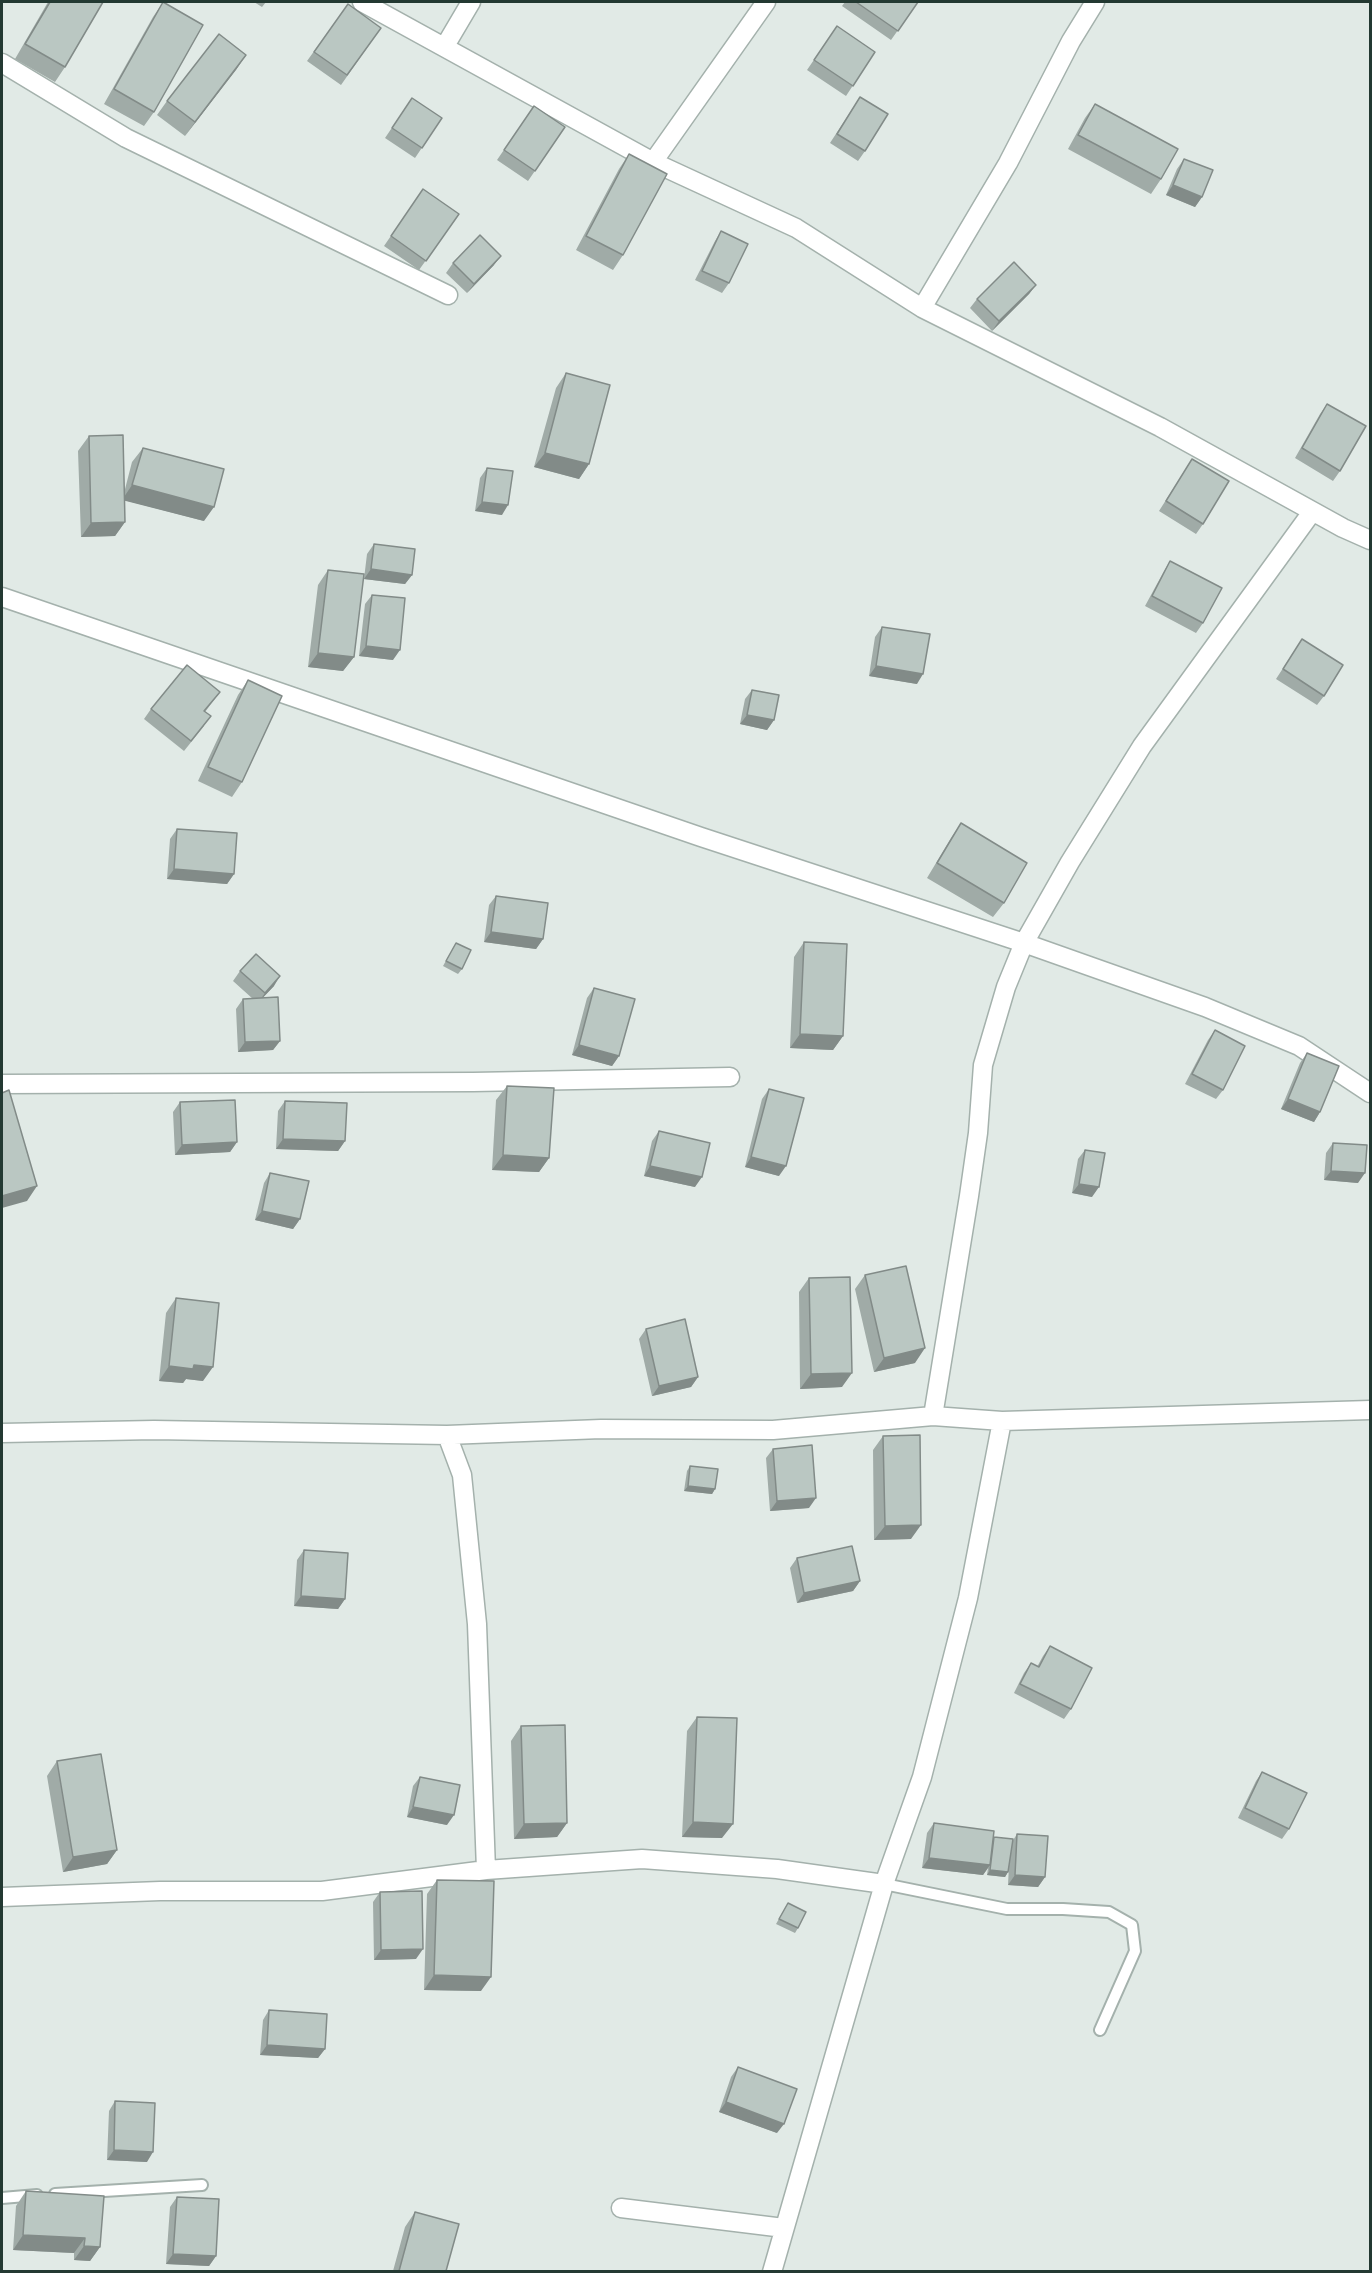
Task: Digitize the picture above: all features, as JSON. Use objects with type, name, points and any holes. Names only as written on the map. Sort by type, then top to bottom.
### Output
[{"type":"street","points":[[362,2],[652,162],[796,228],[922,308],[1160,427],[1312,512],[1371,540]]},
{"type":"street","points":[[445,46],[471,2]]},
{"type":"street","points":[[652,162],[766,2]]},
{"type":"street","points":[[922,308],[1008,163],[1071,41],[1095,2]]},
{"type":"street","points":[[2,63],[126,138],[448,295]]},
{"type":"street","points":[[933,1416],[978,1133],[983,1065],[1006,987],[1024,943],[1070,862],[1142,746],[1312,512]]},
{"type":"street","points":[[2,597],[690,833],[1024,943],[1205,1007],[1299,1046],[1371,1094]]},
{"type":"street","points":[[2,597],[60,617]]},
{"type":"street","points":[[2,1084],[461,1082],[730,1077]]},
{"type":"street","points":[[2,1433],[154,1430],[447,1435],[601,1428],[773,1430],[933,1416],[1002,1421],[1371,1410]]},
{"type":"street","points":[[772,2271],[885,1884],[922,1777],[968,1598],[1002,1421]]},
{"type":"street","points":[[447,1435],[462,1475],[477,1623],[486,1870]]},
{"type":"street","points":[[2,1897],[149,1891],[322,1891],[486,1870],[642,1859],[777,1869],[885,1884]]},
{"type":"street","points":[[621,2208],[784,2228]]},
{"type":"lane","points":[[885,1884],[1007,1909],[1109,1912],[1132,1925],[1135,1951],[1100,2030]]},
{"type":"lane","points":[[2,2198],[201,2185]]},
{"type":"building","points":[[50,2],[103,2],[65,67],[25,44]]},
{"type":"building","points":[[163,2],[203,25],[154,112],[114,89]]},
{"type":"building","points":[[856,2],[918,2],[898,31]]},
{"type":"building","points":[[348,4],[381,28],[347,75],[314,52]]},
{"type":"building","points":[[837,26],[875,52],[853,86],[814,60]]},
{"type":"building","points":[[219,34],[246,55],[195,122],[167,101]]},
{"type":"building","points":[[860,97],[888,114],[865,151],[837,134]]},
{"type":"building","points":[[412,98],[442,118],[422,148],[392,128]]},
{"type":"building","points":[[1095,104],[1178,149],[1161,179],[1078,135]]},
{"type":"building","points":[[534,106],[565,127],[535,171],[504,150]]},
{"type":"building","points":[[629,154],[667,174],[623,255],[586,236]]},
{"type":"building","points":[[1184,159],[1213,170],[1202,197],[1173,185]]},
{"type":"building","points":[[423,189],[459,214],[426,261],[391,236]]},
{"type":"building","points":[[721,231],[748,244],[729,283],[702,271]]},
{"type":"building","points":[[480,235],[501,256],[474,284],[453,263]]},
{"type":"building","points":[[1014,262],[1036,285],[999,321],[977,299]]},
{"type":"building","points":[[566,373],[610,385],[589,464],[545,453]]},
{"type":"building","points":[[1327,404],[1366,426],[1340,471],[1302,448]]},
{"type":"building","points":[[123,435],[125,522],[91,523],[89,436]]},
{"type":"building","points":[[143,448],[224,469],[214,507],[132,485]]},
{"type":"building","points":[[1192,459],[1229,481],[1203,524],[1166,501]]},
{"type":"building","points":[[487,468],[513,471],[508,505],[482,502]]},
{"type":"building","points":[[374,544],[415,549],[412,575],[371,569]]},
{"type":"building","points":[[1170,561],[1222,588],[1203,623],[1152,596]]},
{"type":"building","points":[[328,570],[364,574],[354,657],[318,653]]},
{"type":"building","points":[[372,595],[405,598],[400,650],[366,646]]},
{"type":"building","points":[[882,627],[930,634],[923,674],[876,666]]},
{"type":"building","points":[[1302,639],[1343,665],[1324,696],[1283,669]]},
{"type":"building","points":[[187,665],[220,692],[204,711],[211,716],[191,741],[151,709]]},
{"type":"building","points":[[248,680],[282,696],[242,782],[208,767]]},
{"type":"building","points":[[752,690],[779,695],[774,720],[747,715]]},
{"type":"building","points":[[961,823],[1027,863],[1004,903],[937,863]]},
{"type":"building","points":[[177,829],[237,833],[234,874],[174,869]]},
{"type":"building","points":[[496,896],[548,903],[543,939],[491,932]]},
{"type":"building","points":[[804,942],[847,944],[843,1036],[800,1034]]},
{"type":"building","points":[[456,943],[471,950],[462,969],[446,961]]},
{"type":"building","points":[[256,954],[280,976],[265,993],[240,971]]},
{"type":"building","points":[[594,988],[635,999],[619,1056],[579,1045]]},
{"type":"building","points":[[278,997],[280,1041],[245,1042],[243,999]]},
{"type":"building","points":[[1215,1030],[1245,1046],[1223,1090],[1192,1074]]},
{"type":"building","points":[[1307,1053],[1339,1066],[1320,1112],[1288,1099]]},
{"type":"building","points":[[507,1086],[554,1088],[549,1158],[503,1155]]},
{"type":"building","points":[[769,1089],[804,1098],[786,1166],[751,1157]]},
{"type":"building","points":[[9,1090],[37,1186],[2,1196],[2,1093]]},
{"type":"building","points":[[235,1100],[237,1142],[182,1145],[180,1102]]},
{"type":"building","points":[[285,1101],[347,1103],[345,1141],[283,1139]]},
{"type":"building","points":[[659,1131],[710,1143],[702,1177],[650,1166]]},
{"type":"building","points":[[1333,1143],[1367,1145],[1365,1173],[1331,1171]]},
{"type":"building","points":[[1085,1150],[1105,1153],[1099,1187],[1079,1184]]},
{"type":"building","points":[[270,1173],[309,1181],[300,1219],[262,1211]]},
{"type":"building","points":[[906,1266],[925,1348],[884,1358],[865,1275]]},
{"type":"building","points":[[850,1277],[852,1373],[811,1374],[809,1278]]},
{"type":"building","points":[[176,1298],[219,1303],[213,1367],[194,1365],[193,1369],[169,1366]]},
{"type":"building","points":[[685,1319],[698,1377],[659,1386],[646,1329]]},
{"type":"building","points":[[920,1435],[921,1525],[885,1526],[883,1436]]},
{"type":"building","points":[[812,1445],[816,1498],[777,1501],[773,1449]]},
{"type":"building","points":[[690,1466],[718,1469],[715,1489],[688,1486]]},
{"type":"building","points":[[852,1546],[860,1581],[804,1593],[797,1558]]},
{"type":"building","points":[[304,1550],[348,1553],[345,1599],[301,1596]]},
{"type":"building","points":[[1050,1646],[1092,1668],[1071,1709],[1020,1684],[1031,1663],[1039,1667]]},
{"type":"building","points":[[697,1717],[737,1718],[733,1824],[693,1822]]},
{"type":"building","points":[[565,1725],[567,1823],[524,1824],[521,1726]]},
{"type":"building","points":[[101,1754],[117,1850],[73,1857],[57,1761]]},
{"type":"building","points":[[1262,1772],[1307,1793],[1289,1829],[1245,1808]]},
{"type":"building","points":[[420,1777],[460,1785],[454,1815],[413,1807]]},
{"type":"building","points":[[934,1823],[994,1831],[990,1865],[929,1858]]},
{"type":"building","points":[[1017,1834],[1048,1836],[1045,1877],[1015,1875]]},
{"type":"building","points":[[994,1837],[1013,1839],[1008,1872],[990,1870]]},
{"type":"building","points":[[437,1880],[494,1881],[491,1977],[434,1975]]},
{"type":"building","points":[[422,1891],[423,1949],[381,1950],[380,1892]]},
{"type":"building","points":[[788,1903],[806,1912],[798,1928],[779,1919]]},
{"type":"building","points":[[269,2010],[327,2014],[325,2049],[267,2045]]},
{"type":"building","points":[[738,2067],[797,2089],[784,2124],[726,2102]]},
{"type":"building","points":[[115,2101],[155,2103],[153,2152],[114,2150]]},
{"type":"building","points":[[26,2191],[104,2196],[100,2247],[84,2246],[85,2238],[23,2235]]},
{"type":"building","points":[[177,2197],[219,2199],[216,2256],[173,2254]]},
{"type":"building","points":[[415,2212],[459,2224],[446,2271],[399,2271]]}]
